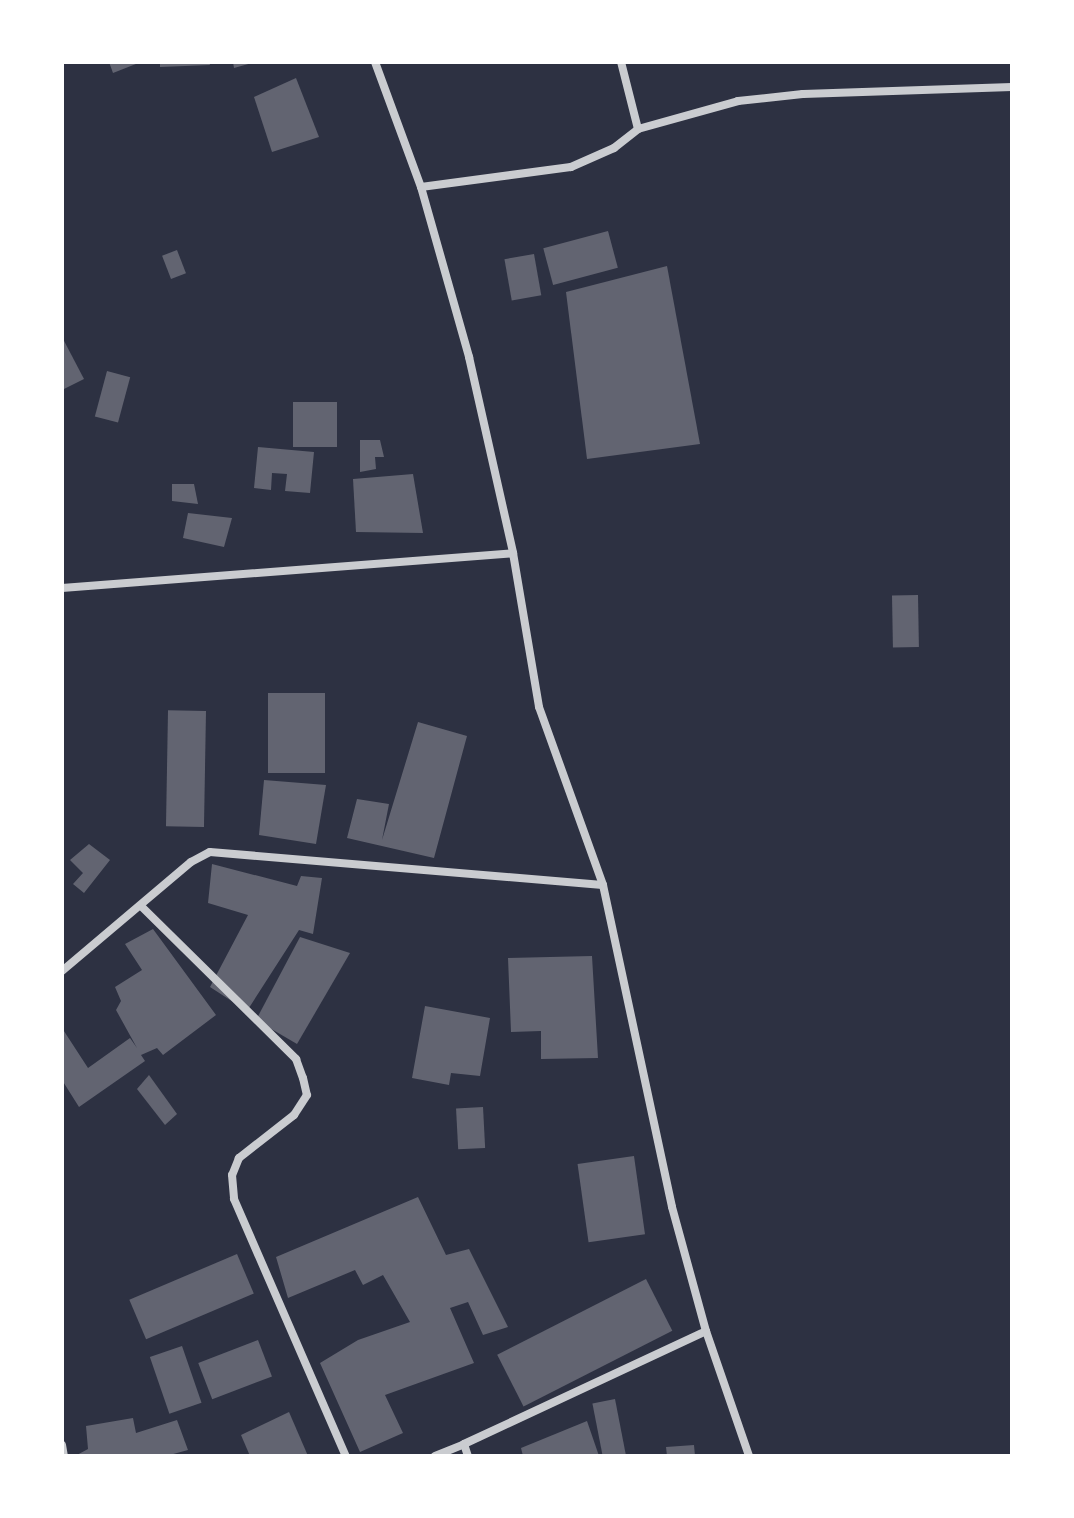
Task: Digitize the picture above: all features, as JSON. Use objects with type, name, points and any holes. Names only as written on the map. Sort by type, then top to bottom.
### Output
[{"type":"street","points":[[375,62],[421,187],[469,357],[513,553],[539,707],[603,885],[672,1207],[706,1331],[749,1456]]},
{"type":"street","points":[[621,62],[638,129]]},
{"type":"street","points":[[421,187],[571,167],[614,148],[638,129],[738,101],[790,95],[1012,87]]},
{"type":"street","points":[[62,588],[513,553]]},
{"type":"street","points":[[62,971],[191,862],[210,852],[238,850],[603,885]]},
{"type":"street","points":[[141,906],[296,1059],[307,1095],[294,1115],[239,1158],[232,1175],[234,1199],[346,1456]]},
{"type":"street","points":[[435,1456],[706,1331]]},
{"type":"street","points":[[464,1444],[468,1456]]},
{"type":"street","points":[[62,1445],[64,1456]]},
{"type":"building","points":[[109,62],[141,62],[113,73]]},
{"type":"building","points":[[160,62],[209,62],[210,65],[160,67]]},
{"type":"building","points":[[233,62],[251,62],[252,63],[234,68]]},
{"type":"building","points":[[296,78],[319,137],[272,152],[254,97]]},
{"type":"building","points":[[608,231],[618,268],[553,285],[543,248]]},
{"type":"building","points":[[177,250],[186,273],[171,279],[162,256]]},
{"type":"building","points":[[534,254],[541,295],[512,301],[504,259]]},
{"type":"building","points":[[667,266],[700,444],[587,459],[566,292]]},
{"type":"building","points":[[62,337],[84,379],[62,390]]},
{"type":"building","points":[[107,371],[130,377],[118,423],[95,416]]},
{"type":"building","points":[[293,402],[337,402],[337,447],[293,447]]},
{"type":"building","points":[[360,440],[380,440],[384,457],[375,457],[376,469],[360,472]]},
{"type":"building","points":[[258,447],[314,452],[310,493],[285,491],[287,474],[272,473],[271,490],[254,488]]},
{"type":"building","points":[[413,474],[423,533],[356,532],[353,479]]},
{"type":"building","points":[[172,484],[194,484],[198,504],[172,501]]},
{"type":"building","points":[[188,513],[232,518],[224,547],[183,538]]},
{"type":"building","points":[[892,595],[918,595],[919,647],[893,647]]},
{"type":"building","points":[[268,693],[325,693],[325,773],[268,773]]},
{"type":"building","points":[[168,710],[206,711],[204,827],[166,826]]},
{"type":"building","points":[[418,722],[467,736],[434,858],[347,838],[357,799],[389,804],[382,840]]},
{"type":"building","points":[[264,780],[326,785],[316,844],[259,835]]},
{"type":"building","points":[[89,844],[110,860],[84,893],[73,884],[83,873],[70,860]]},
{"type":"building","points":[[212,864],[297,886],[301,876],[322,878],[313,934],[299,930],[247,1011],[210,987],[248,915],[208,903]]},
{"type":"building","points":[[153,929],[216,1015],[163,1055],[157,1048],[141,1055],[145,1061],[79,1107],[62,1080],[62,1028],[88,1068],[130,1038],[137,1048],[116,1010],[121,1001],[115,987],[142,970],[125,944]]},
{"type":"building","points":[[300,937],[350,953],[297,1044],[256,1020]]},
{"type":"building","points":[[592,956],[598,1058],[541,1059],[541,1031],[511,1032],[508,958]]},
{"type":"building","points":[[425,1006],[490,1018],[480,1076],[451,1073],[449,1085],[412,1078]]},
{"type":"building","points":[[149,1075],[177,1114],[165,1125],[137,1089]]},
{"type":"building","points":[[483,1107],[485,1148],[458,1149],[456,1108]]},
{"type":"building","points":[[634,1156],[645,1234],[589,1242],[578,1164]]},
{"type":"building","points":[[418,1197],[446,1255],[469,1249],[508,1327],[483,1335],[468,1302],[450,1308],[474,1363],[385,1395],[403,1433],[360,1452],[320,1363],[358,1340],[410,1322],[383,1275],[363,1285],[355,1270],[288,1298],[276,1257]]},
{"type":"building","points":[[237,1254],[254,1294],[146,1339],[129,1300]]},
{"type":"building","points":[[646,1279],[672,1331],[524,1406],[497,1355]]},
{"type":"building","points":[[258,1340],[272,1376],[212,1399],[198,1363]]},
{"type":"building","points":[[182,1346],[202,1403],[169,1414],[150,1357]]},
{"type":"building","points":[[615,1399],[626,1456],[603,1456],[592,1403]]},
{"type":"building","points":[[289,1412],[308,1456],[250,1456],[241,1435]]},
{"type":"building","points":[[133,1418],[136,1433],[177,1420],[188,1450],[166,1456],[75,1456],[88,1449],[86,1426]]},
{"type":"building","points":[[587,1421],[599,1456],[523,1456],[521,1448]]},
{"type":"building","points":[[694,1445],[695,1456],[667,1456],[666,1447]]}]
